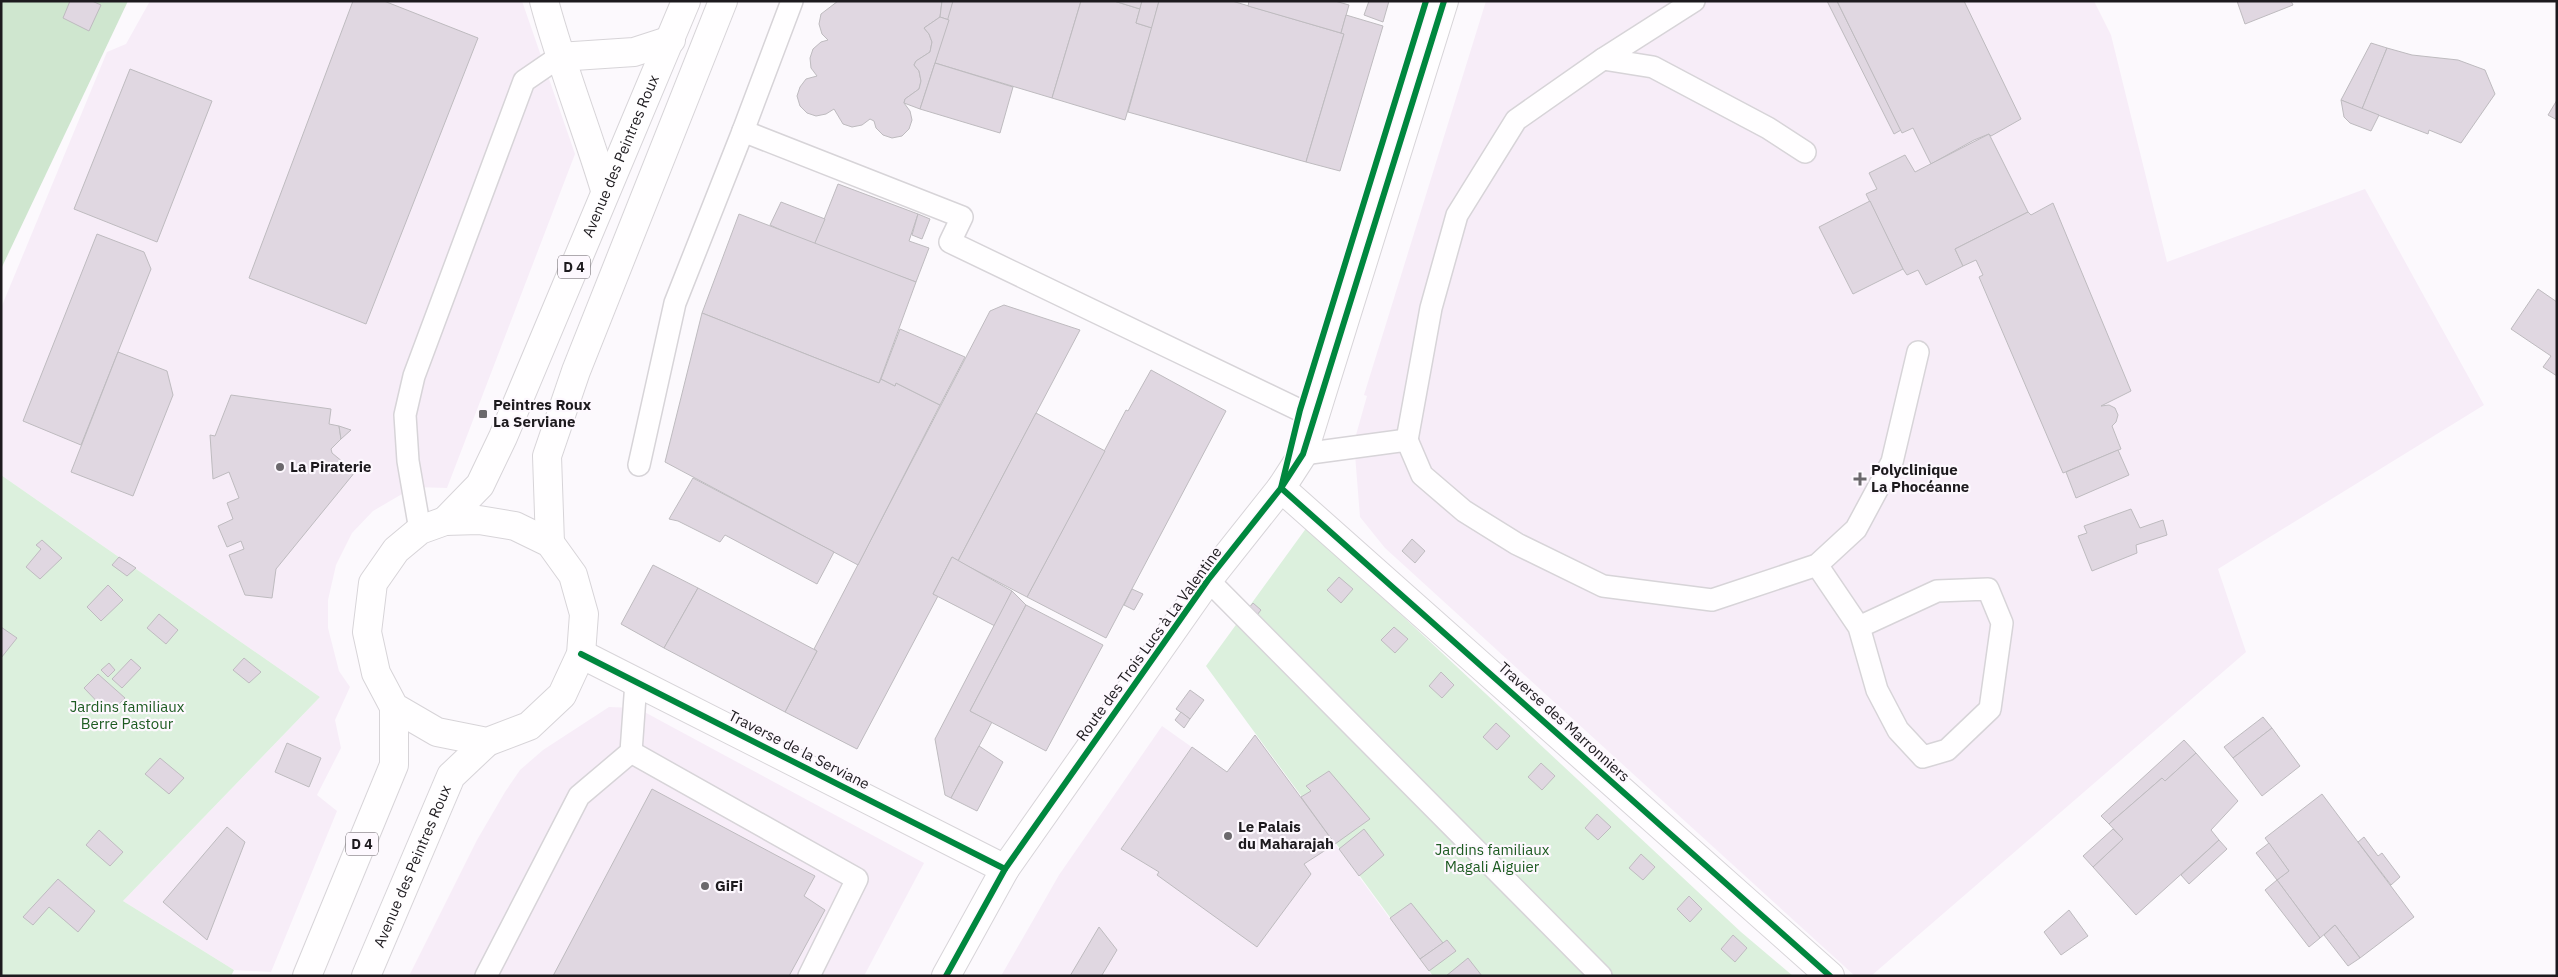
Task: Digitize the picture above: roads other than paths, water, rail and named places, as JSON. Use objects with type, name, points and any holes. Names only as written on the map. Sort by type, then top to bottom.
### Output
[{"type":"street","points":[[544,1],[559,58],[584,123],[606,190]]},
{"type":"street","name":"Avenue des Peintres Roux","points":[[445,521],[480,485],[540,352],[686,1]]},
{"type":"street","name":"D 4","points":[[550,543],[547,456],[576,371],[722,1]]},
{"type":"street","name":"Route des Trois Lucs à La Valentine","points":[[946,976],[1006,869],[1208,580],[1281,488],[1303,454],[1444,1]]},
{"type":"street","points":[[559,58],[634,52],[671,40]]},
{"type":"street","name":"Traverse des Marronniers","points":[[1281,488],[1830,976]]},
{"type":"street","points":[[479,520],[515,526],[550,543],[573,576],[584,614],[581,654],[562,695],[529,726],[487,742],[437,732],[394,707],[376,673],[367,632],[373,583],[396,550],[420,530],[445,521],[479,520]]},
{"type":"street","name":"Traverse de la Serviane","points":[[581,654],[1006,869]]},
{"type":"street","name":"D 4","points":[[307,976],[394,766],[394,707]]},
{"type":"street","name":"Avenue des Peintres Roux","points":[[366,976],[452,776],[487,742]]},
{"type":"lane","points":[[639,465],[675,303],[744,131],[792,1]]},
{"type":"lane","points":[[1694,1],[1603,59],[1516,120],[1457,215],[1431,308],[1407,440],[1422,475],[1464,511],[1517,544],[1604,586],[1712,600],[1816,565],[1856,529],[1892,462],[1918,352]]},
{"type":"lane","points":[[420,530],[408,461],[405,415],[414,376],[524,81],[559,58]]},
{"type":"lane","points":[[1603,59],[1653,67],[1768,128],[1805,152]]},
{"type":"lane","points":[[744,131],[962,217],[950,242],[1314,417]]},
{"type":"lane","points":[[1303,454],[1407,440]]},
{"type":"lane","points":[[1816,565],[1859,627],[1877,690],[1898,730],[1922,757],[1947,750],[1990,709],[2002,623],[1988,589],[1937,591],[1859,627]]},
{"type":"lane","points":[[1208,580],[1601,976]]},
{"type":"lane","points":[[486,976],[578,796],[631,752],[636,682]]},
{"type":"lane","points":[[631,752],[857,879],[809,976]]},
{"type":"place","name":"Peintres Roux La Serviane","points":[[483,414]]},
{"type":"place","name":"La Piraterie","points":[[280,467]]},
{"type":"place","name":"Polyclinique La Phocéanne","points":[[1860,479]]},
{"type":"place","name":"Le Palais du Maharajah","points":[[1228,836]]},
{"type":"place","name":"GiFi","points":[[705,886]]},
{"type":"park label","name":"Jardins familiaux Berre Pastour","points":[[127,716]]},
{"type":"park label","name":"Jardins familiaux Magali Aiguier","points":[[1492,858]]}]
